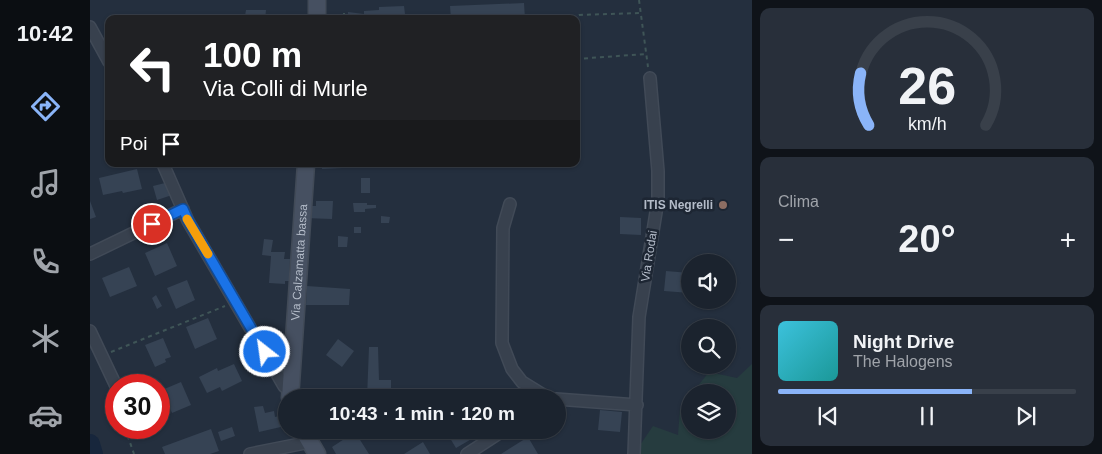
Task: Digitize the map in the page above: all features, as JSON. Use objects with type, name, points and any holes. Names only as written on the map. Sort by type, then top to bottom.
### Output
[{"type":"street","points":[[316,15],[317,0]]},
{"type":"street","points":[[90,28],[105,55]]},
{"type":"street","name":"Via Rodai","points":[[634,454],[639,318],[658,200],[658,171],[650,78]]},
{"type":"street","points":[[164,167],[188,220],[286,389]]},
{"type":"street","name":"Via Calzamatta bassa","points":[[290,389],[306,167]]},
{"type":"street","points":[[510,204],[503,228],[502,344],[512,369],[522,382],[533,389]]},
{"type":"street","points":[[90,254],[183,209]]},
{"type":"street","points":[[90,331],[110,374]]},
{"type":"street","points":[[566,400],[637,405]]},
{"type":"street","points":[[468,454],[490,439]]},
{"type":"street","points":[[250,454],[310,442]]},
{"type":"path","points":[[638,0],[650,78]]},
{"type":"path","points":[[579,15],[640,13]]},
{"type":"path","points":[[580,59],[646,54]]},
{"type":"path","points":[[102,356],[236,302]]},
{"type":"path","points":[[129,439],[134,454]]},
{"type":"green space","points":[[752,364],[752,454],[634,454],[653,426],[678,435],[681,408],[681,439],[736,439],[736,384],[699,384],[707,374],[737,378]]},
{"type":"building","points":[[524,3],[525,15],[451,15],[450,6]]},
{"type":"building","points":[[404,6],[405,14],[348,15],[348,12],[364,14],[364,11],[379,10],[379,7]]},
{"type":"building","points":[[246,10],[266,10],[265,15],[245,15]]},
{"type":"building","points":[[322,167],[343,167],[343,168],[322,169]]},
{"type":"building","points":[[137,169],[142,189],[103,195],[99,178]]},
{"type":"building","points":[[361,178],[370,178],[370,193],[361,193]]},
{"type":"building","points":[[169,182],[172,195],[157,200],[153,186]]},
{"type":"building","points":[[90,201],[96,217],[90,219]]},
{"type":"building","points":[[316,201],[333,201],[332,219],[305,218],[305,206],[316,206]]},
{"type":"building","points":[[353,203],[367,203],[367,205],[376,205],[376,208],[365,209],[365,212],[354,212]]},
{"type":"building","points":[[381,216],[390,217],[389,223],[381,223]]},
{"type":"building","points":[[620,217],[641,218],[641,235],[620,234]]},
{"type":"building","points":[[354,227],[361,227],[361,233],[354,233]]},
{"type":"building","points":[[338,236],[348,237],[347,247],[338,247]]},
{"type":"building","points":[[264,239],[273,240],[271,252],[285,252],[284,259],[290,259],[289,281],[285,281],[285,284],[269,283],[271,256],[262,255]]},
{"type":"building","points":[[167,243],[177,266],[155,276],[145,253]]},
{"type":"building","points":[[129,267],[137,286],[110,297],[102,278]]},
{"type":"building","points":[[666,271],[681,272],[681,292],[664,291]]},
{"type":"building","points":[[187,280],[195,300],[176,309],[167,288]]},
{"type":"building","points":[[307,286],[350,289],[349,305],[306,305]]},
{"type":"building","points":[[156,295],[162,306],[157,309],[152,298]]},
{"type":"building","points":[[208,318],[217,339],[195,349],[186,327]]},
{"type":"building","points":[[163,338],[171,357],[165,359],[166,362],[155,367],[145,345]]},
{"type":"building","points":[[338,339],[354,351],[342,367],[326,355]]},
{"type":"building","points":[[369,347],[378,347],[379,380],[391,380],[391,389],[367,389]]},
{"type":"building","points":[[234,364],[242,381],[222,391],[220,387],[207,393],[199,377],[217,368],[218,371]]},
{"type":"building","points":[[181,382],[191,405],[172,413],[170,408],[170,387]]},
{"type":"building","points":[[263,406],[265,413],[274,411],[275,417],[278,416],[278,428],[259,432],[254,407]]},
{"type":"building","points":[[600,410],[622,412],[620,432],[598,430]]},
{"type":"building","points":[[232,427],[235,436],[221,441],[218,432]]},
{"type":"building","points":[[211,429],[219,451],[210,454],[165,454],[162,447]]},
{"type":"building","points":[[344,439],[359,439],[369,454],[336,454],[332,447]]},
{"type":"building","points":[[450,439],[472,439],[456,448]]},
{"type":"building","points":[[525,439],[529,439],[538,454],[501,454]]},
{"type":"building","points":[[423,442],[430,454],[404,454]]},
{"type":"waterway","points":[[90,444],[93,454]]},
{"type":"slow traffic","points":[[187,219],[208,254]]},
{"type":"place","name":"ITIS Negrelli","points":[[723,205]]},
{"type":"route","points":[[152,224],[183,209],[265,352]]}]
